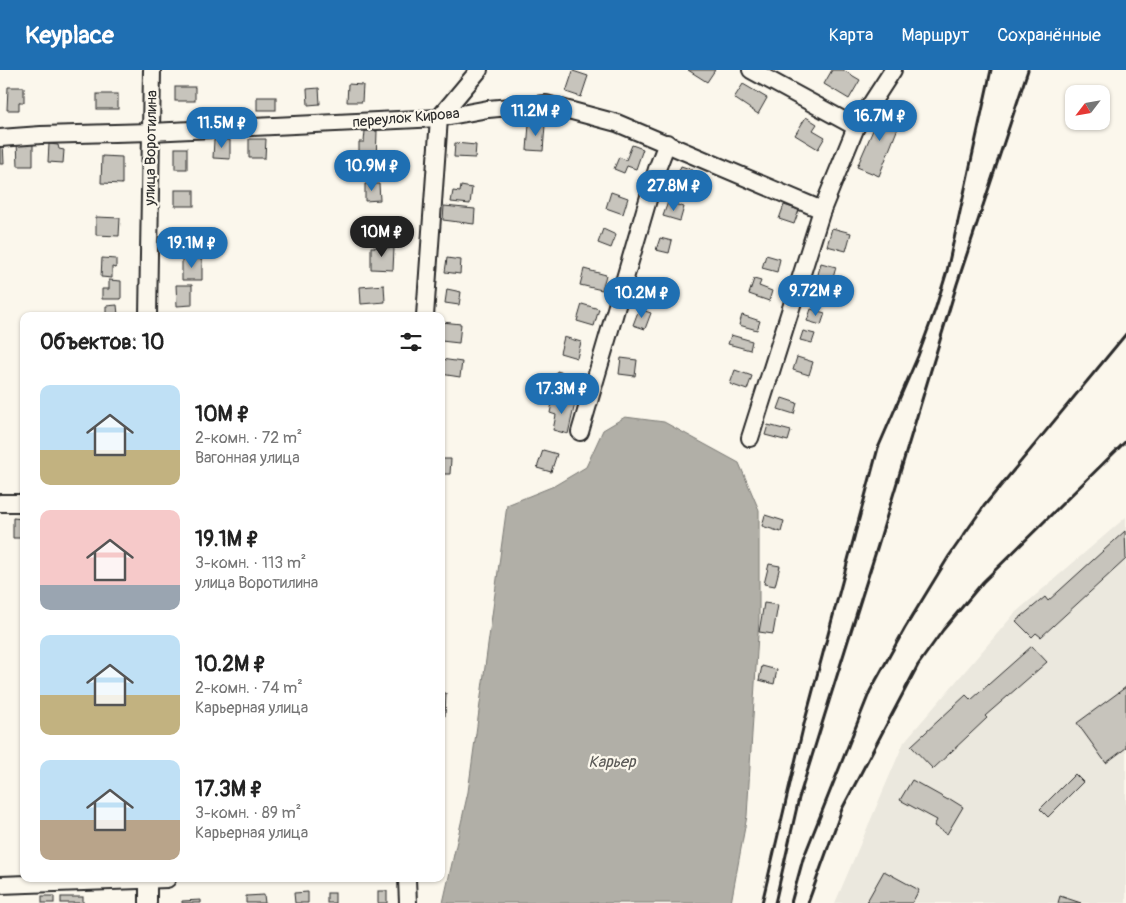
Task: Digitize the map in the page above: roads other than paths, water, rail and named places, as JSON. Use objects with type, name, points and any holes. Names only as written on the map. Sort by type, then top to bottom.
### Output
[{"type":"street","name":"улица Воротилина","points":[[148,312],[152,70]]},
{"type":"street","points":[[425,312],[439,118],[479,70]]},
{"type":"street","points":[[751,70],[856,127]]},
{"type":"street","points":[[750,438],[822,210],[856,127],[893,70]]},
{"type":"street","name":"переулок Кирова","points":[[0,138],[41,134],[151,132],[439,118],[488,109],[546,104],[617,123],[822,210]]},
{"type":"street","points":[[580,432],[657,168],[667,143]]},
{"type":"street","points":[[0,503],[20,503]]},
{"type":"street","points":[[0,885],[89,882]]},
{"type":"street","points":[[148,882],[148,903]]},
{"type":"street","points":[[407,882],[408,903]]},
{"type":"water","name":"Карьер","points":[[625,417],[664,422],[739,463],[759,510],[759,618],[747,816],[731,903],[443,903],[468,792],[507,505],[554,486],[586,467],[603,430]]},
{"type":"railway","points":[[762,903],[804,724],[878,448],[918,356],[947,271],[991,70]]},
{"type":"railway","points":[[775,903],[799,798],[957,284],[1028,70]]},
{"type":"railway","points":[[791,903],[803,859],[870,691],[905,628],[949,556],[984,506],[1126,334]]},
{"type":"railway","points":[[808,903],[842,809],[918,665],[943,630],[983,582],[1126,441]]}]
